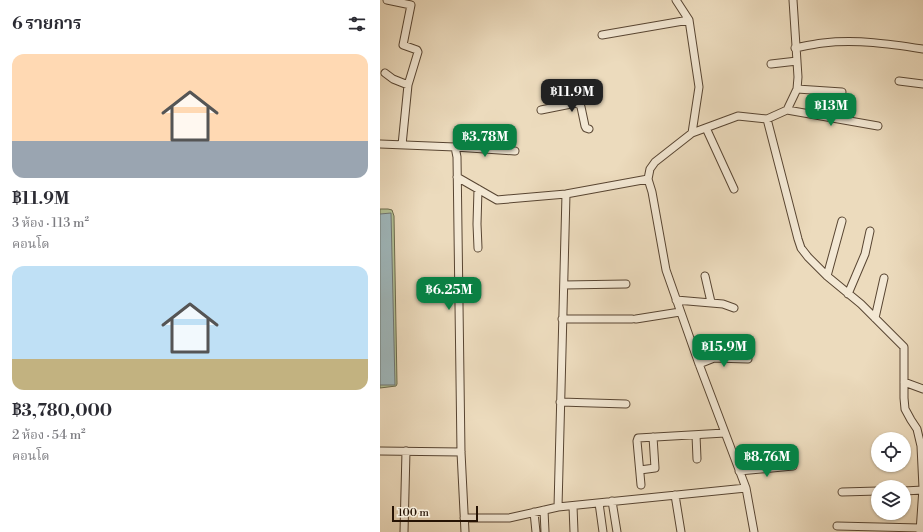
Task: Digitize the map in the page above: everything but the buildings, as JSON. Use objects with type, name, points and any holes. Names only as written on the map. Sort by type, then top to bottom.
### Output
[{"type":"street","points":[[387,0],[411,6],[403,45],[417,50],[418,52],[408,85],[402,145]]},
{"type":"street","points":[[676,0],[689,20],[699,87],[692,133]]},
{"type":"street","points":[[787,110],[797,89],[797,61],[793,0]]},
{"type":"street","points":[[602,35],[689,20]]},
{"type":"street","points":[[796,48],[823,43],[849,42],[884,43],[923,49]]},
{"type":"street","points":[[771,64],[797,61]]},
{"type":"street","points":[[385,73],[408,85]]},
{"type":"street","points":[[899,81],[923,84]]},
{"type":"street","points":[[797,89],[842,92]]},
{"type":"street","points":[[541,110],[576,103],[580,104],[584,126],[589,129]]},
{"type":"street","points":[[754,532],[746,488],[699,364],[666,270],[652,192],[648,179],[650,169],[655,162],[692,133],[738,116],[766,119],[787,110],[878,126]]},
{"type":"street","points":[[766,119],[801,248],[827,276],[875,318],[904,347],[905,409],[917,429],[919,436],[923,490],[920,530],[837,526]]},
{"type":"street","points":[[706,128],[734,189]]},
{"type":"street","points":[[380,144],[515,151]]},
{"type":"street","points":[[455,147],[457,177],[461,452],[465,532]]},
{"type":"street","points":[[457,177],[497,200],[566,194],[648,179]]},
{"type":"street","points":[[478,189],[478,248]]},
{"type":"street","points":[[558,507],[566,194]]},
{"type":"street","points":[[827,276],[842,221]]},
{"type":"street","points":[[848,294],[865,254],[870,231]]},
{"type":"street","points":[[705,276],[711,302]]},
{"type":"street","points":[[875,318],[884,278]]},
{"type":"street","points":[[564,285],[626,284]]},
{"type":"street","points":[[676,300],[711,302],[729,305],[734,308]]},
{"type":"street","points":[[562,319],[634,319],[680,312]]},
{"type":"street","points":[[699,364],[714,358],[748,359]]},
{"type":"street","points":[[904,382],[923,389]]},
{"type":"street","points":[[560,402],[626,404]]},
{"type":"street","points":[[641,485],[637,439],[725,433]]},
{"type":"street","points":[[696,435],[697,458]]},
{"type":"street","points":[[640,470],[655,468],[653,437]]},
{"type":"street","points":[[380,451],[461,452]]},
{"type":"street","points":[[404,532],[406,451]]},
{"type":"street","points":[[739,471],[793,466]]},
{"type":"street","points":[[464,518],[509,518],[558,507],[746,488]]},
{"type":"street","points":[[911,491],[923,490]]},
{"type":"street","points":[[842,492],[871,491]]},
{"type":"street","points":[[676,495],[681,532]]},
{"type":"street","points":[[612,501],[617,532]]},
{"type":"street","points":[[599,502],[603,532]]},
{"type":"street","points":[[573,506],[574,532]]},
{"type":"street","points":[[544,510],[546,532]]},
{"type":"street","points":[[534,512],[536,532]]},
{"type":"green space","points":[[380,209],[392,210],[394,216],[397,384],[396,386],[380,388]]},
{"type":"water","points":[[391,213],[395,385],[380,385],[380,214]]}]
